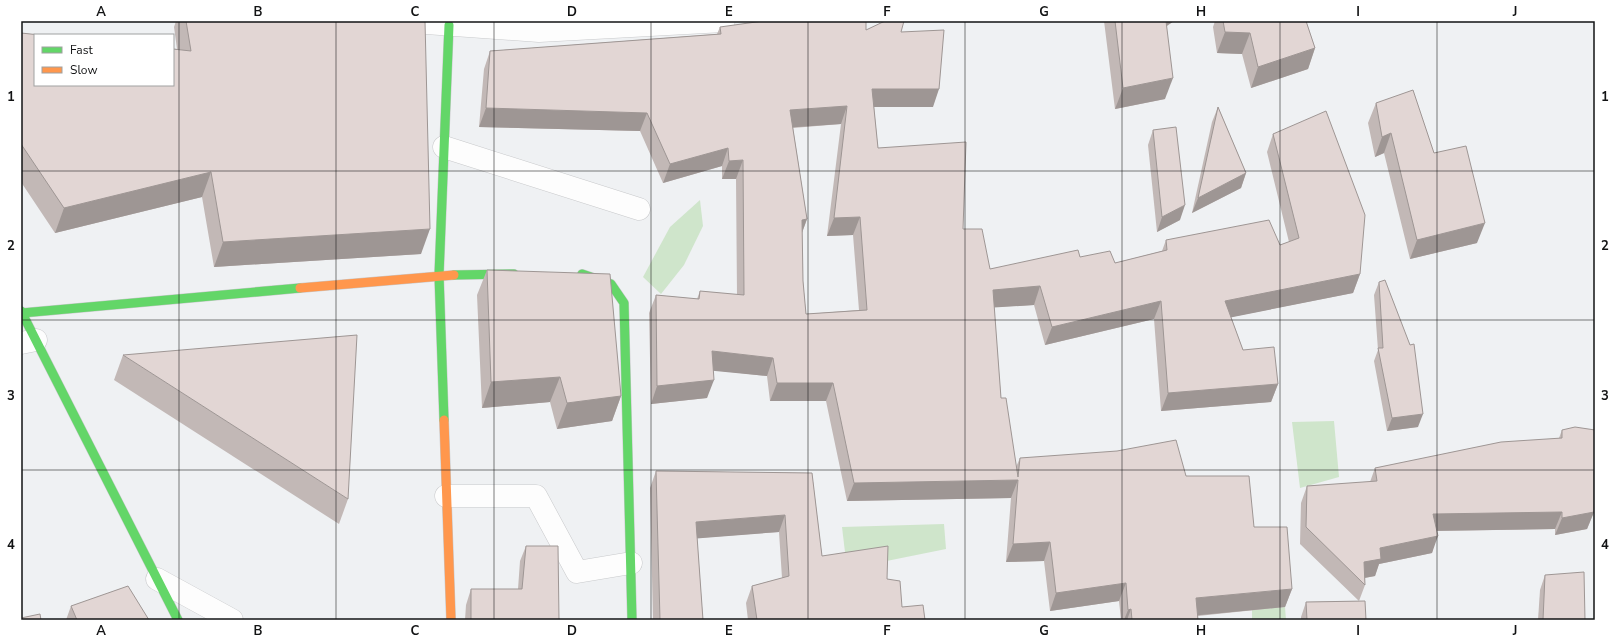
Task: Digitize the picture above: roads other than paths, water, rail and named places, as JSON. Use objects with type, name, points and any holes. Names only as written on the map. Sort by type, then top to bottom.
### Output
[{"type":"street","points":[[398,21],[449,25],[488,24],[539,31],[724,21]]},
{"type":"street","points":[[449,25],[439,275],[451,620]]},
{"type":"street","points":[[444,147],[639,209]]},
{"type":"street","points":[[178,620],[28,341],[22,312],[439,275],[523,274]]},
{"type":"street","points":[[569,274],[585,274],[611,284],[624,303],[632,620]]},
{"type":"street","points":[[446,496],[536,496],[577,572],[631,563]]},
{"type":"street","points":[[157,579],[232,620]]}]
